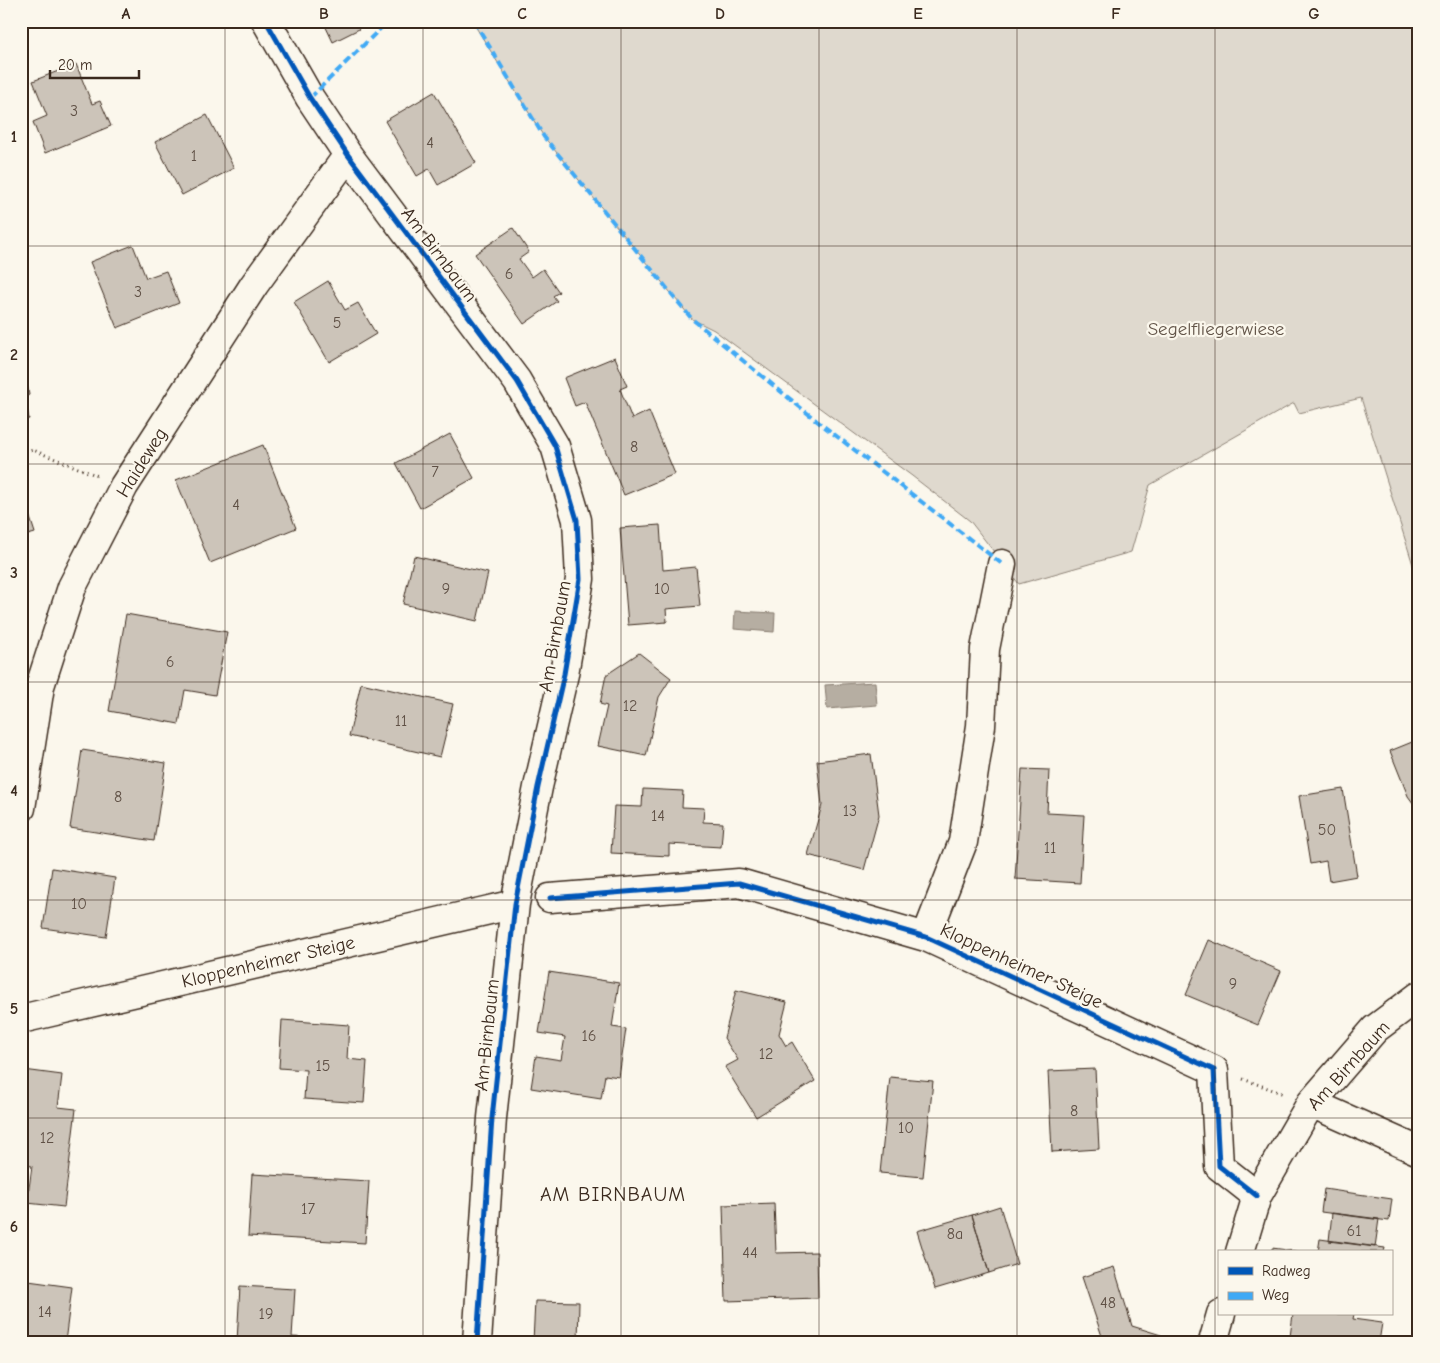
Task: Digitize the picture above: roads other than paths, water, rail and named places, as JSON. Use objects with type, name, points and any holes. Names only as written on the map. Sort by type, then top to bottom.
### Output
[{"type":"street","name":"Am Birnbaum","points":[[266,21],[310,98],[348,155],[517,381],[555,446],[577,520],[580,579],[564,674],[538,787],[515,904],[492,1118],[476,1342]]},
{"type":"street","name":"Haideweg","points":[[21,808],[40,686],[72,587],[124,486],[254,285],[348,155]]},
{"type":"street","points":[[926,938],[963,842],[981,726],[985,650],[1002,564]]},
{"type":"street","name":"Kloppenheimer Steige","points":[[550,898],[739,883],[926,938],[1214,1070],[1219,1166],[1257,1196]]},
{"type":"street","name":"Kloppenheimer Steige","points":[[21,1019],[515,904]]},
{"type":"street","name":"Am Birnbaum","points":[[1241,1250],[1257,1196],[1311,1103],[1375,1029],[1419,996]]},
{"type":"street","points":[[1311,1103],[1419,1151]]},
{"type":"street","points":[[1213,1342],[1220,1316]]},
{"type":"district","name":"AM BIRNBAUM","points":[[613,1194]]},
{"type":"park label","name":"Segelfliegerwiese","points":[[1216,328]]}]
